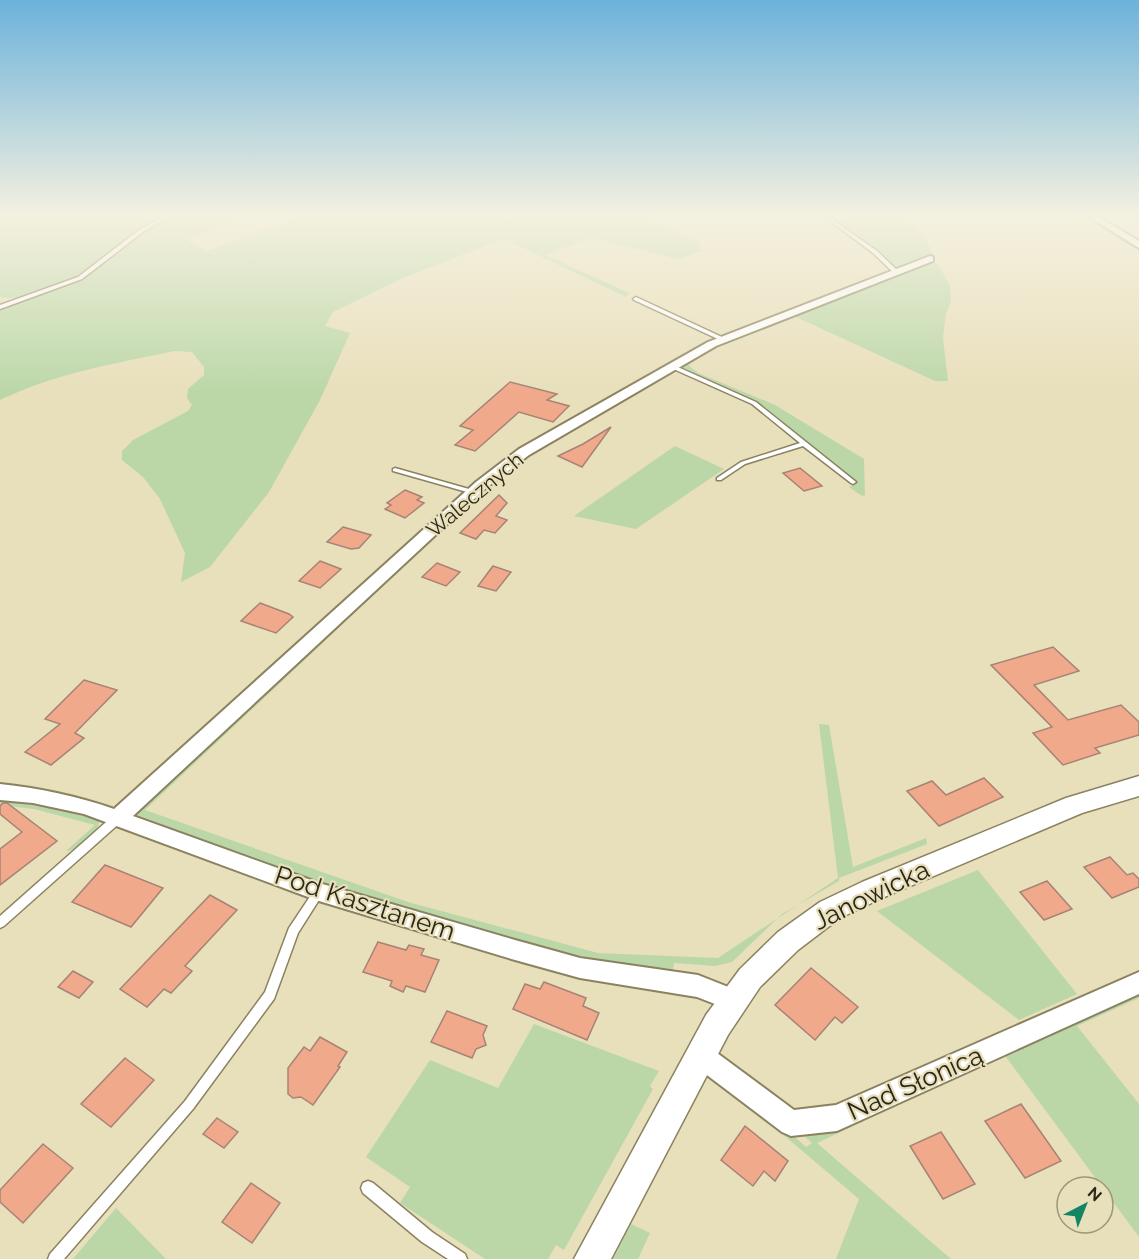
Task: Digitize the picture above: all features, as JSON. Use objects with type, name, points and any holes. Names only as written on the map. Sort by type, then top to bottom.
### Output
[{"type":"street","name":"Walecznych","points":[[119,817],[474,492],[524,452],[671,366],[722,339],[890,276]]},
{"type":"street","name":"Janowicka","points":[[592,1259],[700,1055],[733,1000],[750,978],[788,941],[830,910],[864,893],[1041,818],[1097,797],[1139,786]]},
{"type":"street","name":"Pod Kasztanem","points":[[0,792],[61,800],[119,817],[319,892],[580,968],[698,986],[733,1000]]},
{"type":"street","name":"Nad Słonicą","points":[[700,1055],[791,1123],[837,1118],[1139,983]]},
{"type":"lane","points":[[0,307],[83,276]]},
{"type":"lane","points":[[636,299],[722,339]]},
{"type":"lane","points":[[671,366],[754,403],[853,482]]},
{"type":"lane","points":[[719,479],[743,463],[805,443]]},
{"type":"lane","points":[[394,470],[474,492]]},
{"type":"lane","points":[[0,923],[119,817]]},
{"type":"lane","points":[[55,1259],[189,1106],[270,994],[293,931],[319,892]]},
{"type":"lane","points":[[368,1188],[427,1237],[460,1259]]},
{"type":"green space","points":[[0,276],[75,276],[44,292],[23,297],[0,297]]},
{"type":"green space","points":[[87,276],[409,276],[333,312],[325,326],[350,333],[320,400],[269,492],[210,567],[181,582],[185,553],[160,499],[143,477],[122,460],[122,451],[133,440],[188,411],[192,405],[187,398],[188,389],[204,375],[204,367],[192,352],[174,351],[86,370],[42,383],[0,400],[0,309]]},
{"type":"green space","points":[[581,276],[591,276],[629,293],[626,297]]},
{"type":"green space","points":[[900,276],[944,276],[950,286],[951,301],[946,314],[943,338],[948,381],[935,381],[794,316],[727,341],[686,363],[698,373],[775,405],[864,459],[865,495],[862,496],[849,487],[857,483],[757,401],[682,368],[682,365],[726,341]]},
{"type":"green space","points":[[675,446],[724,469],[636,529],[574,516]]},
{"type":"green space","points":[[414,557],[145,810],[408,902],[598,953],[718,958],[777,918],[732,962],[715,966],[674,963],[673,972],[604,961],[536,946],[468,929],[335,888],[138,815],[136,811],[410,558]]},
{"type":"green space","points":[[819,724],[829,725],[853,867],[926,838],[927,844],[839,878],[839,881],[797,905],[838,878]]},
{"type":"green space","points":[[0,800],[53,808],[99,820],[98,825],[88,840],[77,848],[66,851],[95,825],[34,809],[0,805]]},
{"type":"green space","points":[[978,870],[1077,994],[1019,1020],[877,911]]},
{"type":"green space","points":[[1139,992],[1139,998],[1077,1026],[1139,1104],[1139,1237],[1115,1205],[1115,1175],[1093,1175],[1006,1057],[1006,1052]]},
{"type":"green space","points":[[534,1024],[659,1071],[650,1086],[653,1089],[564,1250],[556,1245],[548,1259],[485,1259],[400,1203],[410,1187],[366,1157],[430,1060],[498,1088]]},
{"type":"green space","points":[[721,1082],[777,1121],[806,1147],[812,1143],[797,1129],[865,1114],[868,1119],[817,1143],[951,1259],[836,1259],[859,1199]]},
{"type":"green space","points":[[116,1208],[166,1259],[73,1259]]},
{"type":"green space","points":[[631,1224],[650,1233],[638,1259],[613,1259]]},
{"type":"building","points":[[510,382],[557,394],[547,400],[569,406],[553,422],[519,412],[475,451],[455,445],[473,430],[460,426]]},
{"type":"building","points":[[611,427],[582,467],[558,456],[583,444]]},
{"type":"building","points":[[800,468],[822,486],[804,491],[783,473]]},
{"type":"building","points":[[405,490],[422,497],[417,500],[424,503],[405,518],[385,509],[391,505],[387,503]]},
{"type":"building","points":[[499,495],[507,503],[496,516],[507,520],[495,533],[484,530],[476,539],[460,533]]},
{"type":"building","points":[[343,527],[371,535],[359,548],[351,549],[327,542]]},
{"type":"building","points":[[320,561],[341,569],[320,588],[299,581]]},
{"type":"building","points":[[437,563],[460,572],[446,586],[422,577]]},
{"type":"building","points":[[493,566],[511,572],[496,591],[478,586]]},
{"type":"building","points":[[260,603],[293,617],[276,633],[241,621]]},
{"type":"building","points":[[1053,647],[1079,671],[1034,685],[1068,720],[1121,705],[1139,722],[1139,735],[1095,748],[1100,753],[1063,765],[1033,733],[1052,727],[991,665]]},
{"type":"building","points":[[84,680],[117,690],[75,733],[84,738],[51,765],[25,752],[60,724],[45,719]]},
{"type":"building","points":[[984,778],[1003,797],[939,826],[907,791],[932,781],[946,795]]},
{"type":"building","points":[[7,803],[57,841],[0,885],[0,849],[22,832],[0,814],[0,806]]},
{"type":"building","points":[[1110,857],[1127,875],[1133,873],[1139,879],[1139,887],[1112,898],[1084,867]]},
{"type":"building","points":[[105,865],[163,888],[131,927],[72,902]]},
{"type":"building","points":[[1047,881],[1072,909],[1044,920],[1020,892]]},
{"type":"building","points":[[210,895],[237,910],[185,966],[192,971],[171,993],[164,989],[147,1007],[120,989]]},
{"type":"building","points":[[378,942],[406,950],[409,945],[424,949],[421,955],[439,960],[425,992],[406,986],[403,992],[390,986],[392,981],[363,972]]},
{"type":"building","points":[[811,968],[858,1007],[842,1023],[835,1017],[815,1040],[775,1005]]},
{"type":"building","points":[[73,971],[93,982],[79,998],[58,987]]},
{"type":"building","points":[[544,982],[586,998],[583,1006],[599,1013],[587,1040],[513,1009],[525,984],[540,989]]},
{"type":"building","points":[[447,1011],[487,1026],[483,1035],[486,1045],[476,1049],[472,1058],[431,1042]]},
{"type":"building","points":[[320,1037],[347,1052],[338,1066],[340,1067],[313,1105],[301,1097],[293,1098],[288,1094],[288,1068],[304,1047],[310,1051]]},
{"type":"building","points":[[125,1058],[154,1080],[111,1127],[81,1104]]},
{"type":"building","points":[[1021,1104],[1061,1161],[1025,1178],[985,1121]]},
{"type":"building","points":[[217,1118],[238,1132],[224,1148],[203,1134]]},
{"type":"building","points":[[745,1126],[788,1161],[775,1181],[764,1171],[753,1186],[721,1160]]},
{"type":"building","points":[[941,1132],[975,1184],[943,1199],[910,1146]]},
{"type":"building","points":[[43,1144],[73,1168],[23,1223],[0,1202],[0,1190]]},
{"type":"building","points":[[251,1183],[280,1203],[252,1243],[222,1222]]}]
